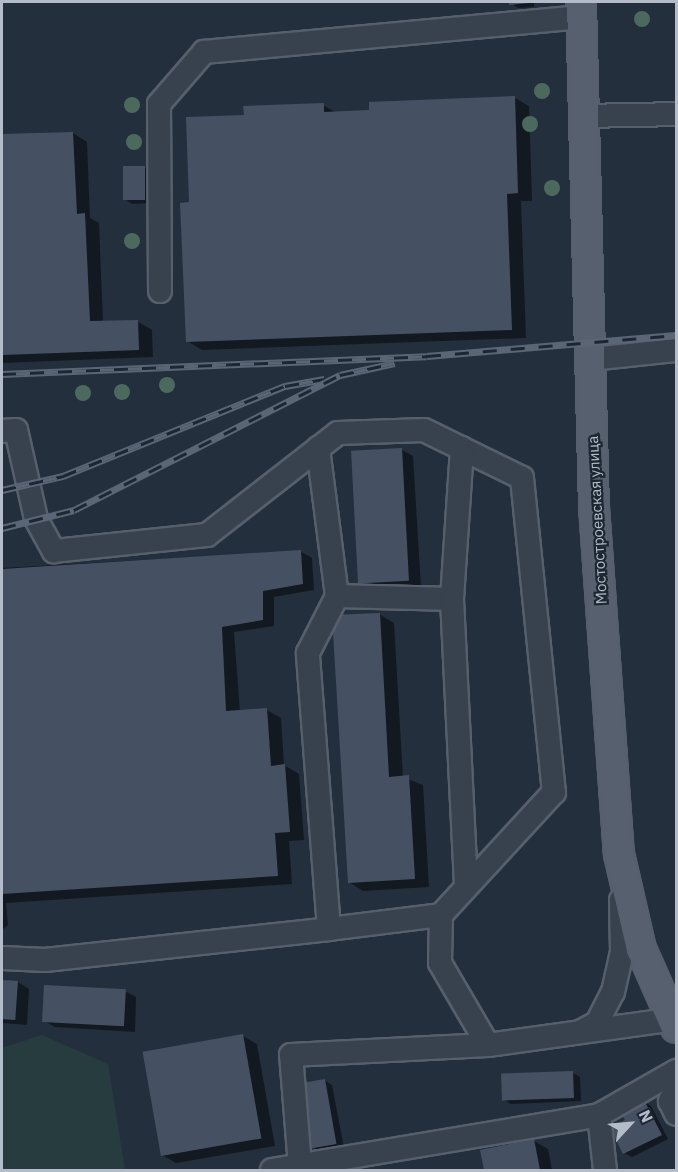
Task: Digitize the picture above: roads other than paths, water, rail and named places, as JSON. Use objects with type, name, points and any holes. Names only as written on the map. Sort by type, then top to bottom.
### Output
[{"type":"main road","name":"Мостостроевская улица","points":[[581,9],[592,359],[594,507],[619,854],[641,949],[675,1022]]},
{"type":"lane","points":[[160,291],[159,104],[204,52],[581,9]]},
{"type":"lane","points":[[584,116],[676,114]]},
{"type":"lane","points":[[592,359],[676,350]]},
{"type":"lane","points":[[2,431],[16,430],[36,519],[54,551],[207,535],[338,433],[424,430],[522,478],[554,792],[441,915],[440,963],[488,1045]]},
{"type":"lane","points":[[318,448],[338,596],[308,653],[329,929]]},
{"type":"lane","points":[[462,448],[452,599],[466,886]]},
{"type":"lane","points":[[338,596],[452,599]]},
{"type":"lane","points":[[580,1033],[597,1023],[614,992],[622,952],[619,854]]},
{"type":"lane","points":[[2,958],[45,960],[441,915]]},
{"type":"lane","points":[[307,1167],[291,1055],[488,1045],[675,1022]]},
{"type":"lane","points":[[272,1170],[307,1167],[599,1115],[676,1071]]},
{"type":"lane","points":[[676,1090],[670,1101],[676,1114]]},
{"type":"lane","points":[[599,1115],[605,1170]]},
{"type":"railway","points":[[2,374],[427,356],[676,335]]},
{"type":"railway","points":[[2,528],[74,510],[340,375],[395,363]]},
{"type":"railway","points":[[2,490],[63,476],[285,386],[324,379]]}]
